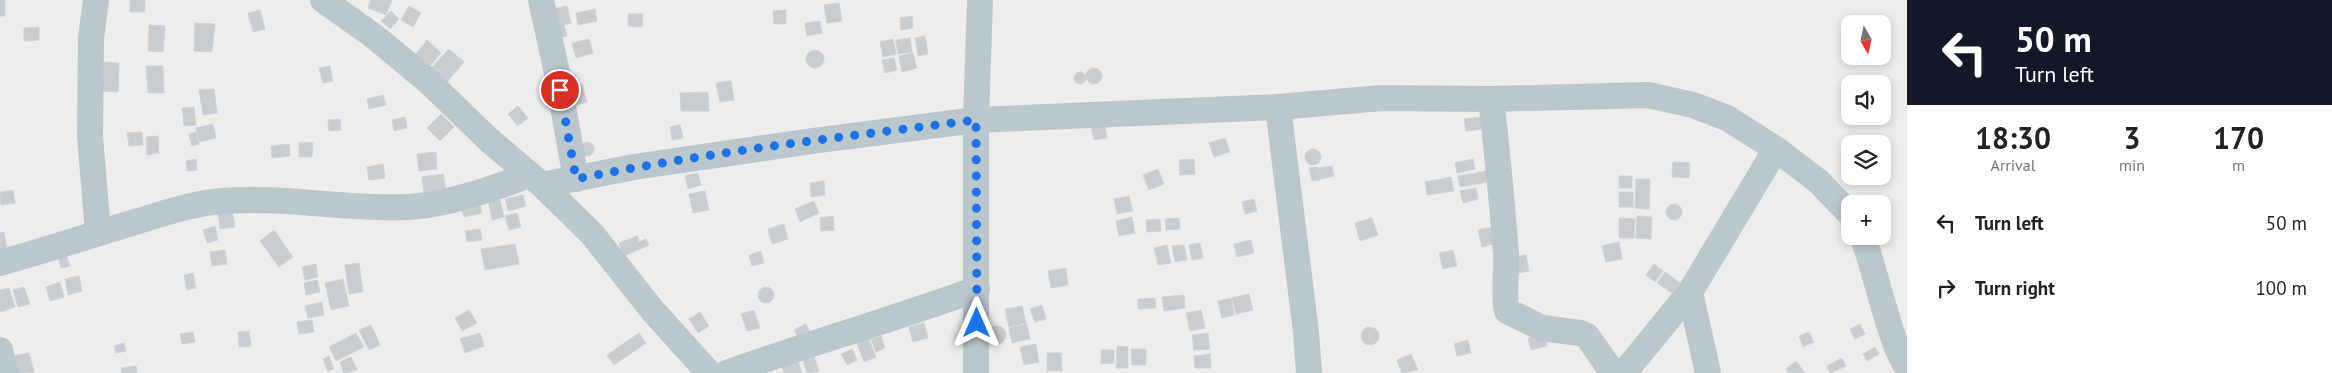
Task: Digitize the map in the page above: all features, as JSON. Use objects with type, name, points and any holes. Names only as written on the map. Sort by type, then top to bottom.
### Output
[{"type":"street","points":[[96,0],[91,38],[90,136],[98,233]]},
{"type":"street","points":[[322,0],[375,37],[429,82],[592,234],[653,311],[709,373]]},
{"type":"street","points":[[541,0],[557,73],[576,179]]},
{"type":"street","points":[[976,373],[976,120],[980,0]]},
{"type":"street","points":[[0,263],[170,211],[220,201],[255,199],[346,206],[410,207],[464,196],[503,185],[535,180],[576,179],[634,167],[812,141],[976,120],[1278,107],[1382,98],[1491,99],[1648,95],[1693,105],[1727,118],[1776,148],[1818,181],[1841,205]]},
{"type":"street","points":[[1491,99],[1502,203],[1507,310],[1542,328],[1580,333],[1587,336],[1614,373]]},
{"type":"street","points":[[1278,107],[1306,332],[1308,373]]},
{"type":"street","points":[[1624,373],[1690,292],[1776,148]]},
{"type":"street","points":[[1865,245],[1903,363],[1907,366]]},
{"type":"street","points":[[728,373],[769,358],[915,312],[977,289]]},
{"type":"street","points":[[1690,292],[1708,373]]},
{"type":"street","points":[[0,350],[6,373]]},
{"type":"building","points":[[0,0],[5,0],[5,16],[0,16]]},
{"type":"building","points":[[130,0],[145,0],[145,12],[130,12]]},
{"type":"building","points":[[371,0],[392,0],[386,15],[368,8]]},
{"type":"building","points":[[839,3],[842,21],[827,23],[824,5]]},
{"type":"building","points":[[409,6],[421,13],[413,27],[401,20]]},
{"type":"building","points":[[567,6],[571,23],[564,25],[567,36],[554,39],[547,10]]},
{"type":"building","points":[[595,9],[597,21],[578,25],[576,13]]},
{"type":"building","points":[[260,10],[265,29],[253,32],[248,13]]},
{"type":"building","points":[[786,10],[786,24],[774,24],[773,11]]},
{"type":"building","points":[[391,11],[399,19],[390,29],[381,21]]},
{"type":"building","points":[[628,14],[643,14],[642,27],[628,26]]},
{"type":"building","points":[[912,16],[913,28],[901,30],[900,18]]},
{"type":"building","points":[[820,21],[822,33],[807,36],[805,23]]},
{"type":"building","points":[[195,23],[215,24],[212,52],[194,51]]},
{"type":"building","points":[[149,25],[165,26],[163,52],[148,51]]},
{"type":"building","points":[[39,27],[39,40],[24,41],[24,28]]},
{"type":"building","points":[[925,36],[928,54],[918,56],[915,38]]},
{"type":"building","points":[[910,38],[912,52],[898,54],[896,40]]},
{"type":"building","points":[[589,39],[593,53],[576,58],[572,43]]},
{"type":"building","points":[[893,39],[896,54],[883,57],[880,42]]},
{"type":"building","points":[[427,40],[441,53],[430,66],[416,54]]},
{"type":"building","points":[[449,49],[464,62],[447,82],[431,68]]},
{"type":"building","points":[[815,50],[821,53],[824,59],[821,65],[815,68],[809,65],[806,59],[809,53]]},
{"type":"building","points":[[913,53],[917,68],[902,72],[899,56]]},
{"type":"building","points":[[894,58],[897,70],[885,73],[882,60]]},
{"type":"building","points":[[104,62],[119,63],[118,92],[102,91]]},
{"type":"building","points":[[146,66],[163,66],[164,93],[148,93]]},
{"type":"building","points":[[330,66],[333,81],[323,83],[319,68]]},
{"type":"building","points":[[1094,68],[1102,76],[1094,84],[1086,76]]},
{"type":"building","points":[[1078,72],[1082,72],[1086,78],[1082,84],[1078,84],[1074,80],[1074,76]]},
{"type":"building","points":[[731,81],[734,100],[720,102],[716,83]]},
{"type":"building","points":[[582,84],[587,102],[571,107],[566,89]]},
{"type":"building","points":[[214,89],[217,113],[203,115],[199,90]]},
{"type":"building","points":[[708,92],[709,111],[681,111],[680,93]]},
{"type":"building","points":[[383,95],[386,105],[369,109],[367,99]]},
{"type":"building","points":[[518,106],[528,118],[518,126],[508,114]]},
{"type":"building","points":[[194,107],[196,125],[184,126],[182,108]]},
{"type":"building","points":[[441,114],[454,127],[440,141],[427,128]]},
{"type":"building","points":[[405,117],[407,128],[394,131],[392,120]]},
{"type":"building","points":[[1483,117],[1484,129],[1466,131],[1464,119]]},
{"type":"building","points":[[340,119],[341,130],[329,131],[328,120]]},
{"type":"building","points":[[213,124],[216,138],[199,142],[196,128]]},
{"type":"building","points":[[680,125],[683,138],[672,140],[670,127]]},
{"type":"building","points":[[1105,126],[1107,138],[1094,140],[1091,128]]},
{"type":"building","points":[[142,132],[143,145],[129,146],[127,133]]},
{"type":"building","points":[[196,132],[199,144],[192,146],[189,134]]},
{"type":"building","points":[[158,136],[159,153],[147,155],[146,137]]},
{"type":"building","points":[[1225,138],[1230,152],[1214,157],[1209,143]]},
{"type":"building","points":[[299,142],[313,143],[312,157],[299,157]]},
{"type":"building","points":[[584,142],[590,142],[594,149],[590,156],[584,156],[580,152],[580,146]]},
{"type":"building","points":[[289,144],[290,156],[272,158],[271,146]]},
{"type":"building","points":[[1310,149],[1316,149],[1321,154],[1319,163],[1310,165],[1305,160],[1305,154]]},
{"type":"building","points":[[436,152],[437,169],[419,171],[417,154]]},
{"type":"building","points":[[196,159],[197,170],[187,171],[186,161]]},
{"type":"building","points":[[1194,159],[1195,174],[1180,175],[1179,160]]},
{"type":"building","points":[[1473,159],[1475,169],[1457,173],[1455,163]]},
{"type":"building","points":[[1673,162],[1690,163],[1689,178],[1672,177]]},
{"type":"building","points":[[383,164],[385,178],[369,180],[367,167]]},
{"type":"building","points":[[1332,166],[1334,176],[1320,179],[1318,168]]},
{"type":"building","points":[[1317,167],[1320,180],[1312,181],[1309,168]]},
{"type":"building","points":[[1158,169],[1164,184],[1149,190],[1143,175]]},
{"type":"building","points":[[1487,171],[1488,182],[1460,187],[1458,176]]},
{"type":"building","points":[[698,173],[701,185],[688,189],[685,176]]},
{"type":"building","points":[[443,174],[446,190],[424,193],[422,177]]},
{"type":"building","points":[[1619,176],[1632,176],[1632,188],[1619,188]]},
{"type":"building","points":[[1451,177],[1454,191],[1427,195],[1425,182]]},
{"type":"building","points":[[1636,179],[1650,179],[1649,209],[1635,208]]},
{"type":"building","points":[[824,181],[825,195],[811,197],[810,183]]},
{"type":"building","points":[[1476,188],[1478,199],[1463,203],[1460,191]]},
{"type":"building","points":[[13,190],[15,203],[1,205],[0,192]]},
{"type":"building","points":[[705,191],[709,210],[693,213],[689,194]]},
{"type":"building","points":[[1619,192],[1633,192],[1633,207],[1619,207]]},
{"type":"building","points":[[523,195],[526,206],[508,211],[505,199]]},
{"type":"building","points":[[1129,196],[1133,211],[1117,214],[1114,199]]},
{"type":"building","points":[[479,198],[482,213],[464,217],[460,203]]},
{"type":"building","points":[[1254,199],[1257,211],[1245,214],[1242,202]]},
{"type":"building","points":[[500,200],[504,217],[492,220],[489,203]]},
{"type":"building","points":[[814,201],[819,213],[800,222],[795,209]]},
{"type":"building","points":[[1671,204],[1677,204],[1682,209],[1680,218],[1671,220],[1666,215],[1666,209]]},
{"type":"building","points":[[232,210],[235,227],[220,229],[218,212]]},
{"type":"building","points":[[517,213],[521,227],[509,230],[505,216]]},
{"type":"building","points":[[833,216],[834,230],[821,231],[820,218]]},
{"type":"building","points":[[1637,216],[1652,217],[1651,239],[1636,238]]},
{"type":"building","points":[[1132,217],[1135,233],[1119,236],[1116,221]]},
{"type":"building","points":[[1179,218],[1180,229],[1166,230],[1165,219]]},
{"type":"building","points":[[1372,218],[1378,235],[1360,241],[1355,223]]},
{"type":"building","points":[[1619,218],[1635,219],[1634,238],[1619,238]]},
{"type":"building","points":[[1160,219],[1161,231],[1147,232],[1146,220]]},
{"type":"building","points":[[784,224],[788,239],[772,244],[768,229]]},
{"type":"building","points":[[215,226],[218,240],[207,243],[203,230]]},
{"type":"building","points":[[1492,227],[1496,243],[1482,247],[1478,230]]},
{"type":"building","points":[[480,229],[482,240],[467,242],[465,231]]},
{"type":"building","points":[[274,230],[293,257],[279,267],[260,241]]},
{"type":"building","points":[[4,232],[7,250],[0,252],[0,233]]},
{"type":"building","points":[[637,236],[639,242],[646,239],[649,245],[624,256],[619,243]]},
{"type":"building","points":[[1251,240],[1254,253],[1237,257],[1234,244]]},
{"type":"building","points":[[1619,242],[1622,259],[1606,262],[1602,246]]},
{"type":"building","points":[[1200,243],[1203,258],[1192,260],[1189,245]]},
{"type":"building","points":[[515,244],[519,264],[485,270],[481,249]]},
{"type":"building","points":[[1167,245],[1171,263],[1158,265],[1154,248]]},
{"type":"building","points":[[1184,245],[1187,260],[1175,262],[1172,246]]},
{"type":"building","points":[[225,250],[227,264],[212,266],[210,252]]},
{"type":"building","points":[[1453,250],[1457,266],[1443,269],[1439,253]]},
{"type":"building","points":[[761,251],[764,263],[752,266],[749,255]]},
{"type":"building","points":[[66,254],[70,266],[61,268],[58,256]]},
{"type":"building","points":[[1526,255],[1529,271],[1513,274],[1510,257]]},
{"type":"building","points":[[359,263],[363,292],[349,294],[345,265]]},
{"type":"building","points":[[316,264],[318,277],[305,280],[302,267]]},
{"type":"building","points":[[1654,264],[1663,271],[1655,282],[1646,275]]},
{"type":"building","points":[[1066,268],[1068,285],[1051,288],[1048,271]]},
{"type":"building","points":[[1665,272],[1680,283],[1672,293],[1657,283]]},
{"type":"building","points":[[193,273],[196,288],[187,290],[184,275]]},
{"type":"building","points":[[79,276],[82,291],[68,295],[65,279]]},
{"type":"building","points":[[343,279],[349,306],[331,310],[325,283]]},
{"type":"building","points":[[317,280],[320,292],[306,295],[304,283]]},
{"type":"building","points":[[60,282],[64,297],[50,301],[46,287]]},
{"type":"building","points":[[24,287],[30,304],[18,307],[13,290]]},
{"type":"building","points":[[763,287],[769,287],[774,292],[772,301],[763,303],[758,298],[758,292]]},
{"type":"building","points":[[9,288],[15,307],[0,312],[0,290]]},
{"type":"building","points":[[1249,294],[1253,310],[1236,314],[1232,298]]},
{"type":"building","points":[[1184,295],[1185,308],[1164,311],[1162,297]]},
{"type":"building","points":[[1155,298],[1156,308],[1138,309],[1138,299]]},
{"type":"building","points":[[1231,298],[1234,315],[1222,318],[1218,301]]},
{"type":"building","points":[[322,302],[324,315],[308,318],[305,306]]},
{"type":"building","points":[[1042,305],[1046,319],[1035,322],[1030,309]]},
{"type":"building","points":[[1022,306],[1026,323],[1009,327],[1005,309]]},
{"type":"building","points":[[469,310],[477,323],[462,331],[455,318]]},
{"type":"building","points":[[754,310],[760,328],[747,331],[741,314]]},
{"type":"building","points":[[1201,310],[1205,328],[1190,331],[1186,313]]},
{"type":"building","points":[[700,312],[709,326],[698,333],[689,319]]},
{"type":"building","points":[[312,320],[314,332],[299,334],[297,322]]},
{"type":"building","points":[[924,323],[928,338],[913,342],[909,327]]},
{"type":"building","points":[[806,324],[814,340],[802,346],[794,330]]},
{"type":"building","points":[[1027,324],[1030,339],[1012,343],[1009,328]]},
{"type":"building","points":[[1860,324],[1865,334],[1855,339],[1850,329]]},
{"type":"building","points":[[371,325],[380,345],[369,350],[359,330]]},
{"type":"building","points":[[997,326],[1003,329],[1006,335],[1003,341],[997,344],[991,341],[988,335],[991,329]]},
{"type":"building","points":[[1370,327],[1376,330],[1379,336],[1376,342],[1370,345],[1364,342],[1361,336],[1364,330]]},
{"type":"building","points":[[249,331],[251,346],[239,347],[238,332]]},
{"type":"building","points":[[193,332],[195,342],[182,344],[180,334]]},
{"type":"building","points":[[1809,332],[1814,342],[1803,347],[1799,336]]},
{"type":"building","points":[[356,333],[364,347],[336,361],[329,347]]},
{"type":"building","points":[[480,333],[484,346],[465,353],[460,339]]},
{"type":"building","points":[[639,333],[646,343],[614,365],[607,355]]},
{"type":"building","points":[[1208,333],[1210,349],[1194,350],[1192,335]]},
{"type":"building","points":[[1545,334],[1547,346],[1531,350],[1528,338]]},
{"type":"building","points":[[881,336],[885,348],[876,352],[871,339]]},
{"type":"building","points":[[868,337],[876,357],[864,362],[856,341]]},
{"type":"building","points":[[1468,340],[1471,353],[1457,356],[1454,344]]},
{"type":"building","points":[[124,343],[126,351],[116,353],[114,346]]},
{"type":"building","points":[[1036,344],[1039,362],[1024,365],[1020,347]]},
{"type":"building","points":[[1117,346],[1128,347],[1128,368],[1116,368]]},
{"type":"building","points":[[1875,347],[1879,354],[1867,361],[1863,354]]},
{"type":"building","points":[[852,349],[857,360],[847,365],[841,354]]},
{"type":"building","points":[[1131,349],[1146,349],[1146,365],[1132,365]]},
{"type":"building","points":[[1101,350],[1114,350],[1114,363],[1101,364]]},
{"type":"building","points":[[29,353],[34,372],[18,373],[13,356]]},
{"type":"building","points":[[813,353],[819,371],[807,373],[802,357]]},
{"type":"building","points":[[1047,353],[1061,353],[1062,371],[1047,371]]},
{"type":"building","points":[[1210,354],[1211,368],[1195,368],[1194,356]]},
{"type":"building","points":[[1411,354],[1418,370],[1402,373],[1397,360]]},
{"type":"building","points":[[329,356],[334,369],[328,371],[323,359]]},
{"type":"building","points":[[351,357],[357,370],[344,373],[340,362]]},
{"type":"building","points":[[1842,358],[1846,366],[1830,373],[1827,366]]},
{"type":"building","points":[[798,361],[802,373],[784,373],[782,366]]},
{"type":"building","points":[[1796,361],[1805,373],[1789,373],[1786,369]]},
{"type":"building","points":[[136,366],[137,373],[122,373],[121,368]]},
{"type":"route","points":[[560,90],[576,179],[634,167],[812,141],[976,120],[977,323]]}]
